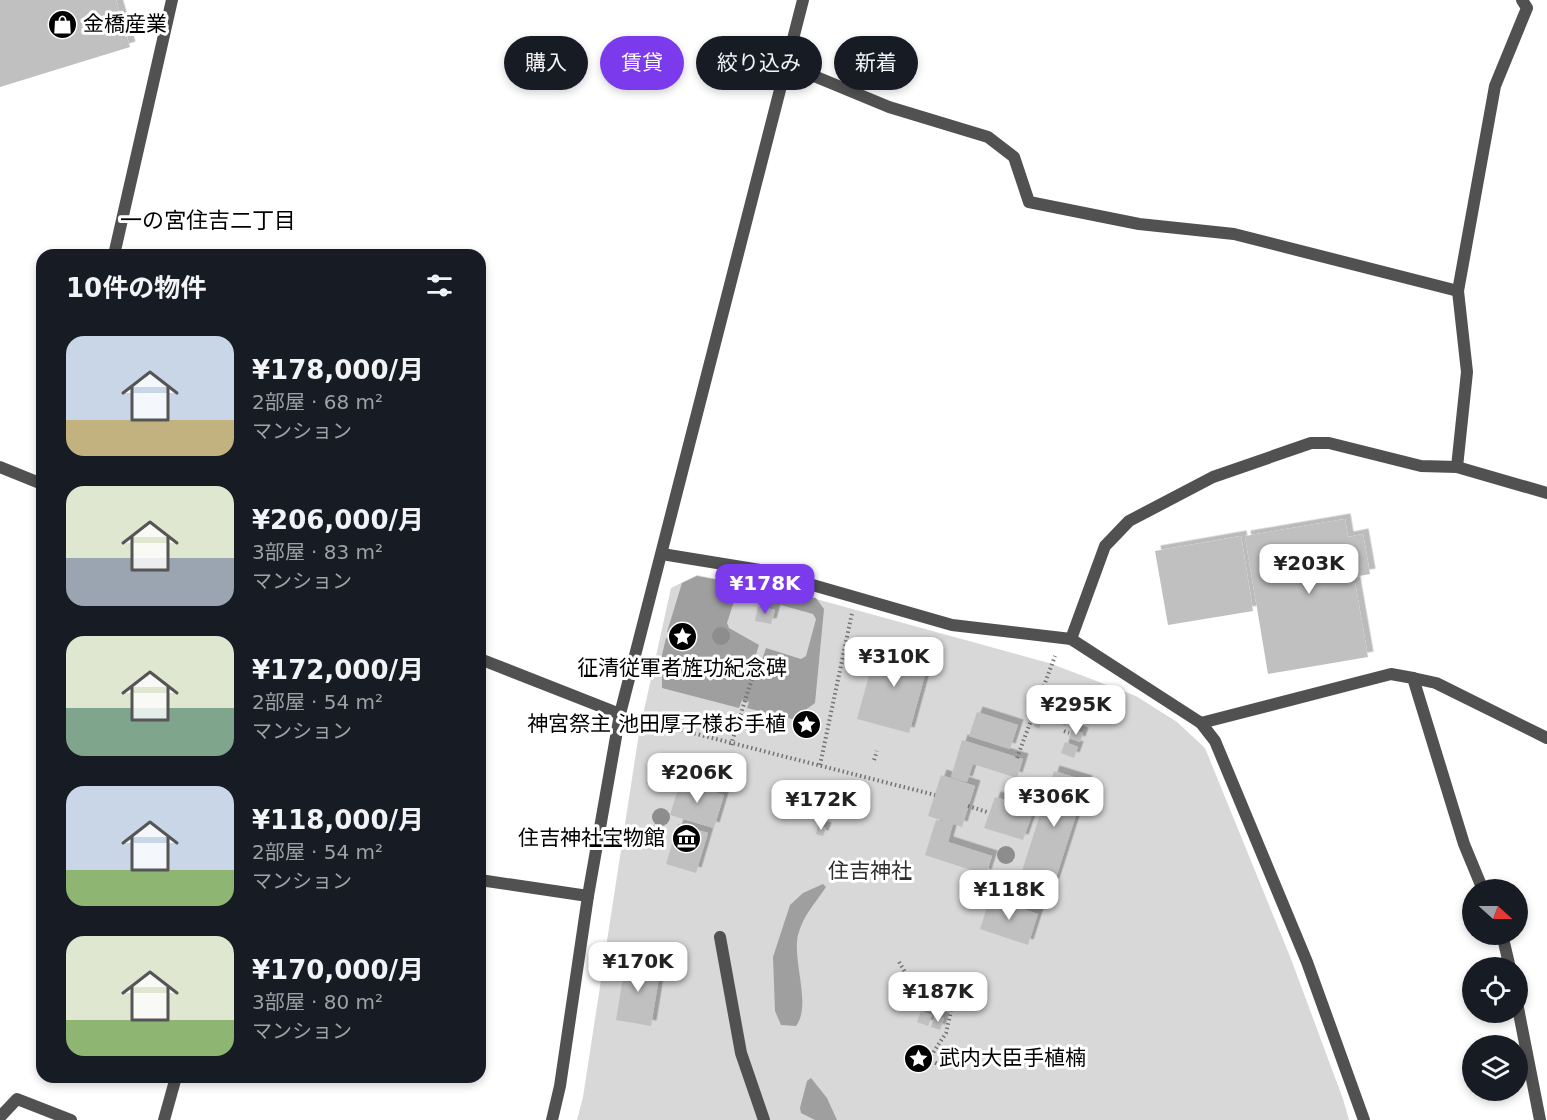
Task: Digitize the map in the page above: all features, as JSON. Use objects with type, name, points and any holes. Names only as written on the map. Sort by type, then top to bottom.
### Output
[{"type":"street","points":[[115,249],[172,0]]},
{"type":"street","points":[[793,36],[803,0]]},
{"type":"street","points":[[1457,467],[1467,372],[1458,291],[1495,86],[1527,8],[1522,0]]},
{"type":"street","points":[[822,79],[889,107],[988,137],[1014,157],[1029,202],[1139,224],[1234,234],[1458,291]]},
{"type":"street","points":[[552,1120],[560,1086],[588,896],[620,714],[778,90]]},
{"type":"street","points":[[1071,639],[1105,546],[1129,521],[1213,477],[1311,443],[1329,443],[1421,466],[1457,467],[1547,493]]},
{"type":"street","points":[[0,467],[36,482]]},
{"type":"street","points":[[662,554],[760,570],[952,625],[1071,639],[1200,723],[1215,741],[1307,963],[1362,1119]]},
{"type":"street","points":[[486,661],[620,714]]},
{"type":"street","points":[[1200,723],[1391,674],[1436,682],[1547,738]]},
{"type":"street","points":[[1413,678],[1464,844],[1478,879]]},
{"type":"street","points":[[486,881],[588,896]]},
{"type":"street","points":[[720,937],[741,1053],[764,1120]]},
{"type":"street","points":[[1521,1023],[1540,1120]]},
{"type":"street","points":[[164,1120],[174,1083]]},
{"type":"street","points":[[0,1117],[16,1098],[71,1120]]},
{"type":"path","points":[[820,765],[855,598]]},
{"type":"path","points":[[731,745],[756,666]]},
{"type":"path","points":[[1017,758],[1047,678]]},
{"type":"path","points":[[642,720],[731,745],[935,795]]},
{"type":"path","points":[[1064,731],[1069,733]]},
{"type":"path","points":[[874,760],[877,751]]},
{"type":"path","points":[[968,806],[987,812]]},
{"type":"path","points":[[899,962],[908,977],[920,980],[936,977]]},
{"type":"path","points":[[943,1066],[931,1059],[946,1033],[951,1011]]},
{"type":"green space","name":"住吉神社","points":[[697,575],[816,599],[1049,663],[1136,696],[1177,722],[1205,748],[1291,959],[1349,1120],[577,1120],[583,1097],[639,733],[671,588]]},
{"type":"shaded area","points":[[697,576],[816,598],[824,609],[815,703],[804,711],[800,721],[747,708],[749,702],[742,700],[739,708],[662,688],[662,655],[666,638],[673,639],[673,644],[689,645],[690,628],[674,627],[673,633],[667,632],[682,583]],"holes":[[[741,594],[813,614],[816,619],[806,656],[801,659],[766,648],[759,669],[752,667],[759,645],[729,628],[727,623],[736,595]]]},
{"type":"shaded area","points":[[823,884],[826,887],[806,916],[798,935],[797,957],[802,995],[800,1017],[796,1026],[781,1025],[775,1011],[773,957],[790,905],[803,893]]},
{"type":"shaded area","points":[[811,1078],[827,1098],[837,1120],[815,1120],[801,1113],[800,1108],[807,1081]]},
{"type":"building","name":"金橋産業","points":[[0,0],[116,0],[130,47],[0,87]]},
{"type":"building","points":[[1345,519],[1348,537],[1363,534],[1370,574],[1354,577],[1368,657],[1268,674],[1245,536]]},
{"type":"building","points":[[1241,536],[1253,611],[1168,625],[1155,551]]},
{"type":"building","points":[[758,606],[775,610],[771,624],[755,621]]},
{"type":"building","points":[[878,643],[930,657],[909,733],[857,719]]},
{"type":"building","points":[[1062,691],[1077,697],[1066,726],[1051,720]]},
{"type":"building","points":[[1086,703],[1099,707],[1095,718],[1082,713]]},
{"type":"building","points":[[977,712],[1018,725],[1010,749],[969,736]]},
{"type":"building","points":[[1038,716],[1043,718],[1039,729],[1034,726]]},
{"type":"building","points":[[1072,729],[1083,733],[1080,742],[1069,738]]},
{"type":"building","points":[[962,740],[1023,759],[1017,778],[973,764],[967,782],[951,777]]},
{"type":"building","points":[[1065,742],[1078,747],[1074,758],[1061,753]]},
{"type":"building","points":[[1054,771],[1087,781],[1054,884],[1021,874]]},
{"type":"building","points":[[941,775],[975,786],[962,827],[953,824],[948,842],[992,856],[986,875],[925,855],[936,820],[950,823],[928,816]]},
{"type":"building","points":[[680,782],[712,787],[711,791],[724,795],[714,828],[670,815]]},
{"type":"building","points":[[841,794],[854,798],[849,816],[836,812]]},
{"type":"building","points":[[995,797],[1034,809],[1023,840],[984,828]]},
{"type":"building","points":[[678,824],[708,833],[696,873],[666,864]]},
{"type":"building","points":[[818,825],[826,828],[823,836],[816,834]]},
{"type":"building","points":[[1020,876],[1032,879],[1023,906],[1012,902]]},
{"type":"building","points":[[994,896],[1000,898],[999,901],[1038,914],[1028,945],[980,929],[990,898],[993,899]]},
{"type":"building","points":[[626,959],[661,965],[651,1026],[616,1020]]},
{"type":"building","points":[[921,1011],[932,1015],[928,1026],[917,1022]]},
{"type":"building","points":[[935,1016],[944,1018],[940,1030],[931,1027]]},
{"type":"place","name":"金橋産業","points":[[62,24]]},
{"type":"place","name":"征清従軍者旌功紀念碑","points":[[682,637]]},
{"type":"place","name":"神宮祭主 池田厚子様お手植","points":[[807,724]]},
{"type":"place","name":"住吉神社宝物館","points":[[686,838]]},
{"type":"place","name":"武内大臣手植楠","points":[[918,1058]]},
{"type":"district","name":"一の宮住吉二丁目","points":[[208,220]]}]
